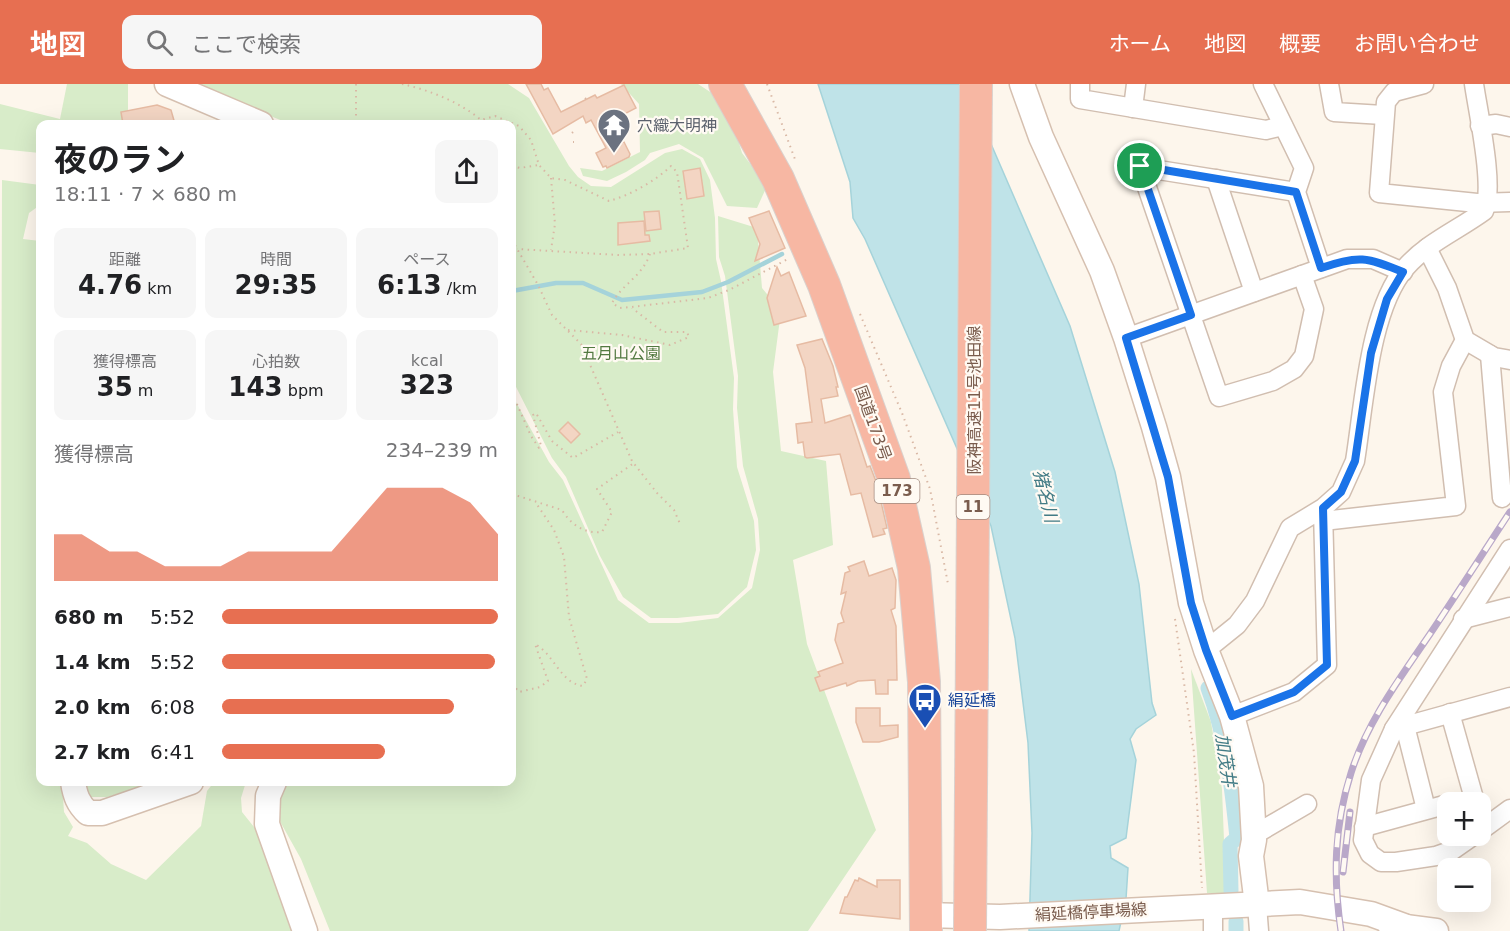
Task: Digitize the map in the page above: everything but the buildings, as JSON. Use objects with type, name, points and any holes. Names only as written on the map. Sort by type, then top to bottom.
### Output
[{"type":"highway","name":"国道173号","points":[[725,84],[778,179],[819,275],[894,479],[914,568],[924,682],[925,923]]},
{"type":"highway","name":"阪神高速11号池田線","points":[[951,931],[955,84]]},
{"type":"highway","name":"阪神高速11号池田線","points":[[976,84],[988,926]]},
{"type":"street","points":[[166,84],[252,120]]},
{"type":"street","points":[[1022,84],[1041,137],[1102,271],[1126,338],[1168,477],[1191,603],[1206,650],[1232,716],[1251,786],[1254,835],[1251,856],[1219,905],[1213,931]]},
{"type":"street","points":[[1080,84],[1080,99],[1266,130],[1283,126]]},
{"type":"street","points":[[1133,108],[1136,84]]},
{"type":"street","points":[[1263,84],[1304,168],[1296,192],[1321,268]]},
{"type":"street","points":[[1329,84],[1334,112],[1383,115]]},
{"type":"street","points":[[1424,84],[1394,92],[1386,102],[1383,115],[1379,193],[1488,203],[1510,202]]},
{"type":"street","points":[[1232,716],[1294,692],[1327,665],[1323,514],[1341,492],[1355,461],[1371,353],[1387,299],[1403,272],[1427,248],[1484,211],[1488,203],[1474,84]]},
{"type":"street","points":[[1480,126],[1496,123],[1510,127]]},
{"type":"street","points":[[1296,192],[1140,166],[1219,397],[1273,381],[1294,369],[1304,356],[1314,309],[1302,275]]},
{"type":"street","points":[[1216,179],[1254,292]]},
{"type":"street","points":[[1427,248],[1447,288],[1465,340],[1490,355],[1510,360]]},
{"type":"street","points":[[1126,338],[1347,259],[1372,259],[1403,272]]},
{"type":"street","points":[[1206,650],[1237,624],[1255,601],[1290,528],[1323,514],[1456,506],[1443,392],[1451,366],[1465,340]]},
{"type":"street","points":[[1490,355],[1502,498]]},
{"type":"street","points":[[1458,846],[1436,856],[1396,862],[1381,862],[1370,854],[1363,840],[1371,780],[1463,619],[1510,549]]},
{"type":"street","points":[[1463,619],[1510,607]]},
{"type":"street","points":[[1400,728],[1510,697]]},
{"type":"street","points":[[1450,714],[1472,792]]},
{"type":"street","points":[[1400,728],[1426,809]]},
{"type":"street","points":[[74,786],[78,801],[88,813],[102,813],[180,786]]},
{"type":"street","points":[[272,786],[268,796],[267,824],[305,931]]},
{"type":"street","points":[[1254,835],[1308,804]]},
{"type":"street","points":[[1364,827],[1437,806]]},
{"type":"street","points":[[1491,821],[1510,809]]},
{"type":"street","points":[[1219,905],[1259,931]]},
{"type":"street","name":"絹延橋停車場線","points":[[925,923],[988,926],[1219,905],[1436,931]]},
{"type":"path","points":[[356,84],[356,120]]},
{"type":"path","points":[[402,84],[425,90],[464,108],[481,120],[495,116],[505,120]]},
{"type":"path","points":[[516,125],[531,140],[539,165],[551,178],[555,224],[551,250]]},
{"type":"path","points":[[516,167],[539,165]]},
{"type":"path","points":[[517,249],[618,255],[650,254],[688,248],[677,172],[672,166],[662,175],[609,201],[565,180],[551,178]]},
{"type":"path","points":[[517,249],[552,315],[581,344],[618,432],[634,463],[657,493],[674,510],[681,526]]},
{"type":"path","points":[[650,254],[645,269],[619,291],[612,303],[620,308],[631,308],[708,298],[738,286],[794,256]]},
{"type":"path","points":[[568,330],[622,335],[670,345],[689,337],[687,332],[663,332],[631,308]]},
{"type":"path","points":[[516,402],[539,448],[541,446],[533,415],[536,413],[552,441],[573,458],[618,432]]},
{"type":"path","points":[[516,496],[536,503],[547,503],[562,510],[567,519],[585,531],[602,532],[612,512],[597,489],[634,463]]},
{"type":"path","points":[[516,689],[519,692],[540,687],[548,681],[535,644],[552,657],[559,670],[575,685],[584,686],[587,679],[568,616],[564,557],[554,530],[536,503]]},
{"type":"path","points":[[1174,615],[1219,905]]},
{"type":"green space","points":[[67,84],[128,84],[128,120],[36,120],[36,153],[0,149],[0,104],[60,119]]},
{"type":"green space","name":"五月山公園","points":[[192,84],[508,84],[529,98],[569,166],[578,177],[591,186],[611,187],[665,153],[682,149],[700,159],[710,180],[715,218],[716,259],[734,378],[733,409],[737,467],[754,521],[756,550],[747,587],[718,614],[677,618],[651,618],[623,597],[600,556],[566,477],[552,458],[516,387],[516,120],[280,120]]},
{"type":"green space","points":[[621,84],[698,84],[727,103],[742,153],[767,186],[757,208],[727,206],[703,158],[679,144],[650,153],[645,160],[607,181],[583,176],[580,168],[602,171],[640,152],[639,104]]},
{"type":"green space","points":[[2,180],[36,184],[36,208],[29,213],[23,239],[36,241],[36,786],[62,786],[64,812],[73,827],[68,836],[87,843],[111,864],[146,880],[201,826],[207,791],[211,786],[245,786],[241,798],[242,812],[258,832],[297,931],[0,931]]},
{"type":"green space","points":[[718,216],[757,228],[762,288],[781,311],[773,372],[781,451],[826,461],[833,545],[793,560],[807,644],[876,830],[808,931],[330,931],[301,859],[277,816],[281,786],[516,786],[516,402],[549,462],[563,480],[618,600],[649,623],[679,623],[718,618],[752,588],[760,550],[758,519],[743,466],[737,408],[738,376],[725,276],[719,257]]},
{"type":"green space","points":[[1191,669],[1211,722],[1222,789],[1226,893],[1207,893]]},
{"type":"green space","points":[[85,786],[144,786],[107,797],[89,797]]},
{"type":"water","name":"猪名川","points":[[818,84],[965,84],[1070,326],[1115,472],[1139,584],[1152,703],[1156,715],[1136,729],[1130,739],[1136,760],[1126,838],[1110,846],[1111,858],[1128,868],[1126,899],[1119,931],[1029,931],[1032,833],[1028,743],[1015,638],[991,526],[865,239],[853,218],[850,182]]},
{"type":"waterway","points":[[516,290],[556,283],[583,283],[622,300],[702,292],[728,282],[782,254]]},
{"type":"waterway","name":"加茂井","points":[[1208,688],[1224,743],[1235,819],[1237,838],[1230,844],[1231,891]]},
{"type":"waterway","name":"加茂井","points":[[1236,921],[1236,931]]},
{"type":"railway","points":[[1341,931],[1336,871],[1338,832],[1345,793],[1358,754],[1385,701],[1510,512]]},
{"type":"railway","points":[[1343,872],[1350,812]]},
{"type":"place","name":"穴織大明神","points":[[614,154]]},
{"type":"place","name":"絹延橋","points":[[925,729]]},
{"type":"route","points":[[1140,166],[1296,192],[1321,268],[1347,259],[1372,259],[1403,272],[1393,285],[1387,299],[1371,353],[1355,461],[1341,492],[1323,508],[1327,665],[1294,692],[1232,716],[1206,650],[1191,603],[1168,477],[1126,338],[1191,315],[1140,166]]}]
